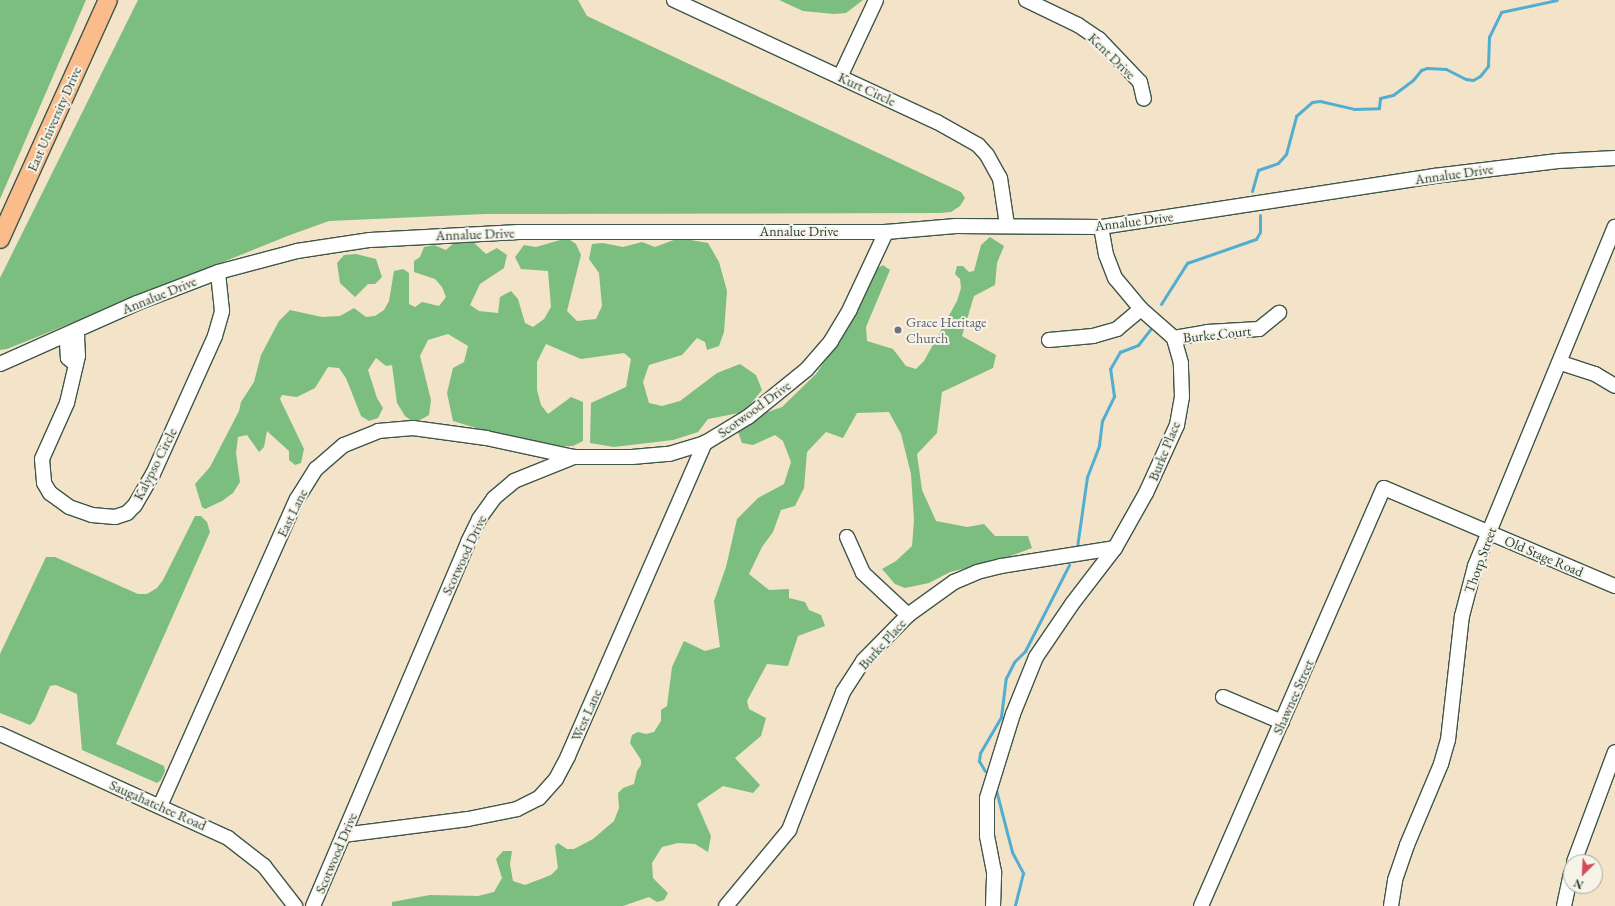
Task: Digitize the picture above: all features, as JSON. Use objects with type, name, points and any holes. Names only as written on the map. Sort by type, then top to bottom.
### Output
[{"type":"main road","name":"East University Drive","points":[[0,239],[108,0]]},
{"type":"street","name":"Kurt Circle","points":[[674,0],[962,134],[978,145],[987,155],[1000,178],[1007,225]]},
{"type":"street","points":[[840,77],[876,0]]},
{"type":"street","name":"Kent Drive","points":[[1026,0],[1078,25],[1099,39],[1140,82],[1144,99]]},
{"type":"street","name":"Annalue Drive","points":[[3,362],[73,333],[137,303],[218,272],[297,251],[370,240],[445,234],[796,230],[886,232],[918,227],[1007,225],[1101,227],[1434,176],[1558,161],[1615,158]]},
{"type":"street","points":[[1101,227],[1106,255],[1115,278],[1141,309],[1174,338]]},
{"type":"street","name":"Thorp Street","points":[[1391,906],[1395,880],[1407,844],[1441,764],[1448,740],[1462,616],[1475,566],[1561,363],[1575,322],[1615,227]]},
{"type":"street","name":"Scotwood Drive","points":[[313,906],[479,519],[494,498],[514,481],[574,457],[632,457],[669,454],[705,443],[762,406],[812,364],[831,341],[850,309],[886,232]]},
{"type":"street","name":"Kalypso Circle","points":[[73,333],[77,337],[78,356],[74,363],[67,403],[42,459],[44,482],[50,493],[69,507],[92,515],[115,517],[127,513],[135,504],[153,474],[214,336],[222,311],[218,272]]},
{"type":"street","points":[[1049,340],[1093,336],[1117,329],[1141,309]]},
{"type":"street","name":"Burke Court","points":[[1174,338],[1207,332],[1259,330],[1279,313]]},
{"type":"street","name":"Burke Place","points":[[993,906],[994,872],[987,836],[987,798],[995,767],[1036,657],[1072,604],[1115,548],[1146,493],[1177,425],[1182,397],[1181,363],[1174,338]]},
{"type":"street","points":[[1561,363],[1595,374],[1615,386]]},
{"type":"street","name":"East Lane","points":[[160,806],[297,500],[316,469],[338,450],[378,431],[413,428],[486,438],[574,457]]},
{"type":"street","name":"West Lane","points":[[343,835],[468,819],[517,809],[539,798],[556,779],[568,756],[705,443]]},
{"type":"street","name":"Old Stage Road","points":[[1384,488],[1615,586]]},
{"type":"street","name":"Shawnee Street","points":[[1202,906],[1384,488]]},
{"type":"street","points":[[847,537],[863,573],[908,615]]},
{"type":"street","name":"Burke Place","points":[[726,906],[789,830],[800,807],[843,692],[863,661],[908,615],[954,582],[977,572],[1001,566],[1115,548]]},
{"type":"street","points":[[1223,697],[1282,722]]},
{"type":"street","name":"Saugahatchee Road","points":[[0,734],[160,806],[242,847],[276,879],[295,906]]},
{"type":"street","points":[[1577,854],[1615,752]]},
{"type":"street","points":[[1564,906],[1567,894]]},
{"type":"green space","points":[[0,0],[86,0],[0,199]]},
{"type":"green space","points":[[138,0],[578,0],[587,16],[961,192],[965,198],[960,206],[951,212],[940,213],[485,214],[329,221],[290,235],[7,349],[0,350],[0,278]]},
{"type":"green space","points":[[779,0],[863,0],[846,13],[834,14],[803,11]]},
{"type":"green space","points":[[990,237],[1004,246],[997,263],[995,285],[974,296],[962,336],[996,355],[993,368],[942,392],[937,433],[917,454],[922,490],[936,521],[967,527],[984,524],[995,536],[1028,536],[1032,548],[1003,559],[950,572],[929,583],[905,588],[895,584],[882,569],[896,561],[912,546],[914,520],[911,474],[901,434],[889,412],[857,413],[843,438],[826,432],[807,452],[804,488],[795,506],[781,510],[773,532],[762,547],[749,574],[769,590],[789,589],[789,598],[805,602],[809,610],[821,615],[825,626],[798,636],[788,666],[767,664],[747,701],[749,709],[766,718],[761,736],[735,758],[760,785],[753,793],[723,786],[697,804],[711,836],[708,852],[695,844],[678,843],[662,847],[652,863],[653,878],[668,893],[664,900],[657,902],[649,897],[623,906],[392,906],[392,902],[430,895],[478,896],[494,892],[502,878],[496,859],[503,851],[512,851],[510,864],[513,881],[525,885],[551,875],[558,868],[555,846],[558,843],[567,849],[574,849],[593,839],[614,821],[619,808],[618,793],[623,788],[634,784],[637,771],[641,765],[641,760],[630,743],[632,735],[638,732],[646,734],[654,732],[661,721],[661,710],[667,706],[672,667],[684,641],[705,651],[720,647],[714,601],[726,567],[737,519],[758,498],[784,484],[791,462],[783,441],[775,435],[753,445],[742,443],[738,432],[762,414],[782,407],[816,374],[844,332],[876,269],[883,265],[890,270],[866,327],[867,341],[893,349],[906,366],[916,369],[924,361],[957,301],[961,288],[960,279],[955,274],[957,266],[963,266],[969,272],[974,271],[981,245]]},
{"type":"green space","points":[[567,238],[576,244],[581,255],[567,311],[577,321],[596,319],[602,306],[599,273],[589,259],[592,244],[603,243],[623,247],[642,242],[655,247],[679,238],[708,243],[719,262],[727,291],[724,332],[719,346],[707,350],[705,342],[697,338],[682,355],[649,365],[643,382],[649,403],[662,406],[680,401],[717,373],[740,364],[756,375],[762,390],[744,412],[708,419],[698,432],[673,440],[614,447],[590,443],[591,403],[626,387],[631,359],[624,353],[581,359],[546,344],[537,362],[537,390],[541,405],[548,414],[571,397],[583,402],[583,441],[573,446],[547,447],[496,434],[453,421],[447,393],[453,368],[464,362],[468,346],[448,334],[428,340],[420,356],[431,400],[429,415],[413,422],[405,416],[397,403],[392,365],[386,366],[376,358],[368,370],[377,398],[383,408],[378,418],[369,421],[361,416],[346,378],[339,368],[328,367],[315,388],[297,397],[282,395],[280,399],[304,449],[301,463],[295,465],[289,460],[289,451],[267,431],[264,447],[259,452],[247,435],[238,437],[236,453],[240,482],[233,493],[222,501],[205,509],[202,507],[195,484],[210,467],[239,411],[241,402],[254,382],[261,355],[279,321],[290,310],[322,317],[340,316],[354,308],[366,317],[375,316],[384,310],[389,301],[394,271],[403,269],[409,273],[409,304],[415,307],[422,302],[439,306],[446,297],[442,287],[435,279],[414,272],[414,261],[420,257],[424,247],[434,245],[446,250],[456,241],[471,240],[486,254],[497,248],[507,255],[504,268],[480,284],[470,305],[479,311],[498,313],[500,297],[511,291],[518,299],[525,323],[533,327],[544,319],[551,307],[548,271],[521,269],[515,257],[524,245],[536,247]]},
{"type":"green space","points":[[356,254],[376,259],[382,277],[375,284],[368,284],[355,297],[340,283],[337,263],[344,255]]},
{"type":"green space","points":[[195,516],[201,516],[207,522],[210,532],[116,744],[164,766],[165,771],[161,780],[157,783],[82,750],[77,694],[56,685],[50,686],[35,720],[30,725],[0,713],[0,654],[46,557],[55,557],[138,594],[147,594],[157,588],[163,580]]},
{"type":"waterway","points":[[1252,191],[1258,170],[1278,163],[1286,154],[1296,116],[1312,102],[1320,101],[1354,109],[1379,108],[1380,98],[1393,95],[1413,80],[1421,70],[1427,68],[1446,69],[1466,79],[1473,80],[1480,76],[1488,66],[1489,37],[1501,12],[1557,0]]},
{"type":"waterway","points":[[1161,304],[1187,263],[1256,239],[1260,232],[1260,215]]},
{"type":"waterway","points":[[1077,547],[1087,477],[1099,445],[1102,421],[1114,396],[1110,369],[1120,352],[1138,345],[1152,327]]},
{"type":"waterway","points":[[985,771],[979,761],[980,753],[1001,717],[1006,678],[1014,662],[1025,651],[1069,565]]},
{"type":"waterway","points":[[996,790],[1012,852],[1023,873],[1015,906]]},
{"type":"place","name":"Grace Heritage Church","points":[[898,330]]}]
